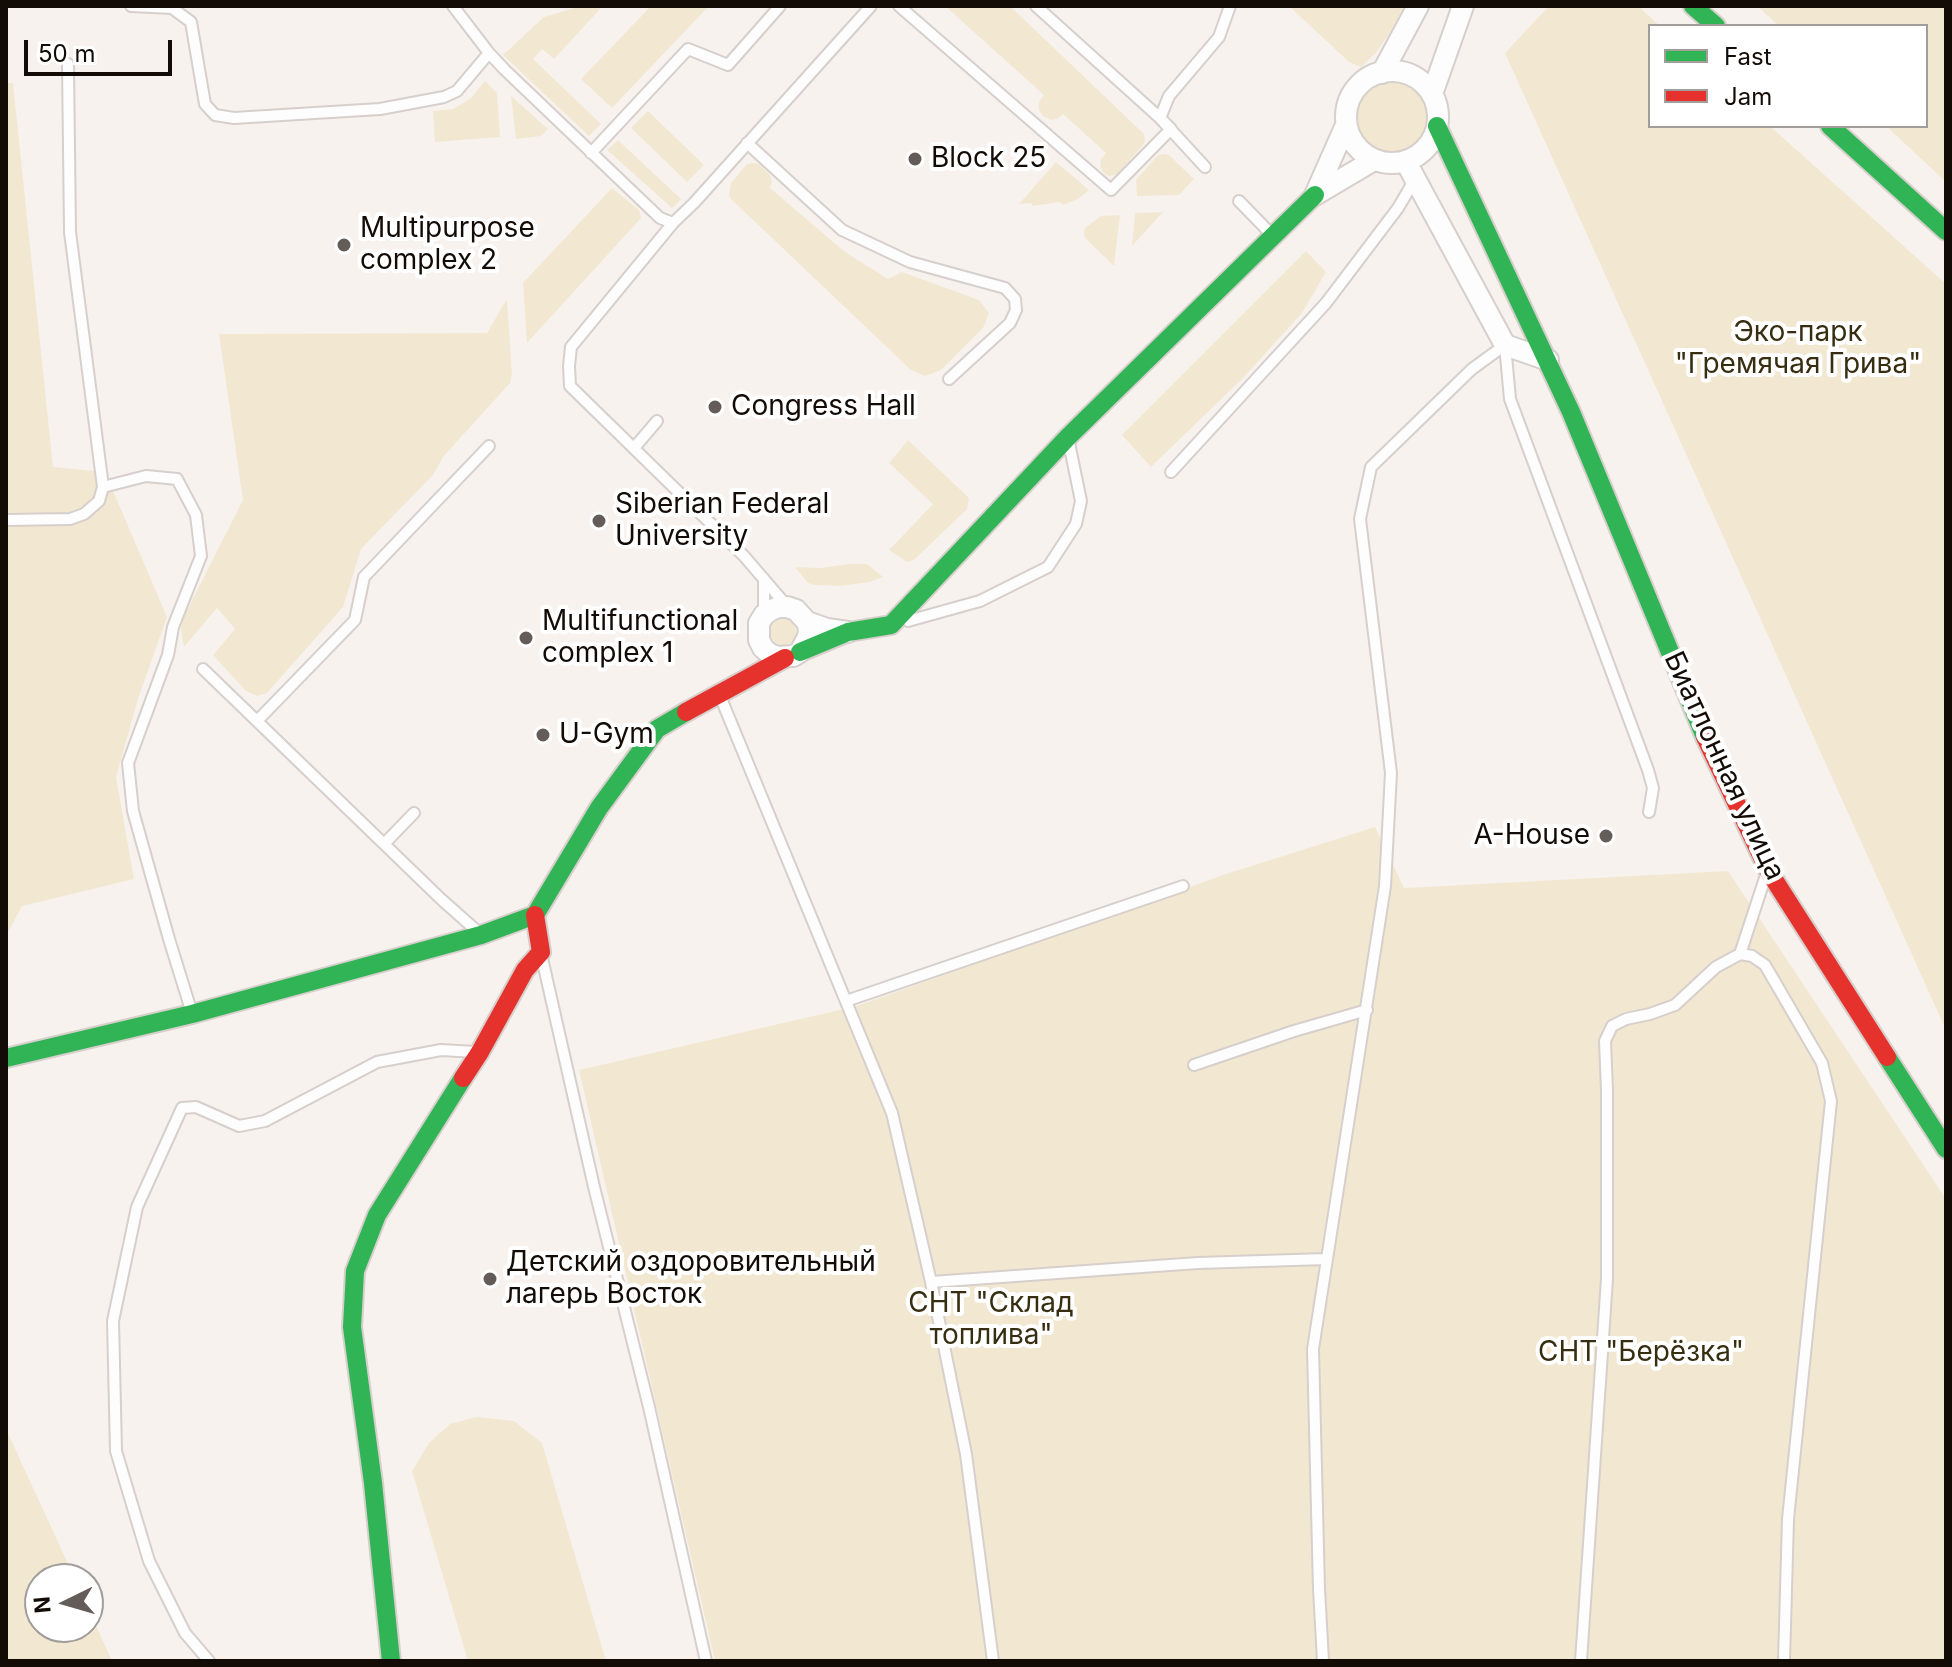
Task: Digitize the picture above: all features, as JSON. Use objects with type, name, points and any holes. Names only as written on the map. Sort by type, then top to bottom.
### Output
[{"type":"street","points":[[1382,73],[1418,6]]},
{"type":"street","points":[[1432,94],[1463,6]]},
{"type":"street","points":[[1693,6],[1714,24]]},
{"type":"street","points":[[1410,170],[1417,156],[1427,148],[1437,126],[1438,110],[1432,94],[1423,82],[1410,74],[1395,71],[1367,78],[1349,98],[1346,125],[1351,140],[1361,152],[1374,160],[1410,170],[1505,345],[1548,360]]},
{"type":"street","points":[[1315,195],[1346,125]]},
{"type":"street","name":"Биатлонная улица","points":[[1437,126],[1548,360],[1709,747],[1768,870],[1946,1149]]},
{"type":"street","points":[[1832,128],[1946,231]]},
{"type":"street","points":[[6,1058],[192,1014],[481,935],[535,915],[599,808],[657,729],[742,680],[793,655],[848,632],[891,625],[1068,437],[1315,195],[1374,160]]},
{"type":"street","points":[[742,680],[759,640],[759,623],[771,610],[787,607],[796,610],[807,622],[808,637],[793,655]]},
{"type":"street","points":[[807,622],[848,632]]},
{"type":"street","points":[[759,640],[770,654],[793,655]]},
{"type":"street","points":[[391,1661],[373,1483],[352,1327],[355,1271],[377,1215],[480,1052],[525,970],[541,952],[535,915]]},
{"type":"lane","points":[[131,6],[172,8],[191,22],[205,104],[215,115],[234,118],[380,109],[444,97],[457,91],[489,53]]},
{"type":"lane","points":[[453,6],[489,53],[660,218],[673,223]]},
{"type":"lane","points":[[591,153],[688,49],[728,65],[780,6]]},
{"type":"lane","points":[[787,607],[744,556],[570,386],[571,347],[673,223],[871,6]]},
{"type":"lane","points":[[899,6],[1111,190],[1171,129]]},
{"type":"lane","points":[[1036,6],[1160,118],[1205,167]]},
{"type":"lane","points":[[1160,118],[1169,96],[1219,37],[1230,6]]},
{"type":"lane","points":[[6,520],[70,519],[84,514],[99,501],[103,487],[70,232],[68,64]]},
{"type":"lane","points":[[747,143],[842,230],[910,262],[1005,288],[1015,299],[1016,310],[1010,323],[949,379]]},
{"type":"lane","points":[[1171,472],[1326,303],[1398,208],[1410,170]]},
{"type":"lane","points":[[1239,201],[1273,236]]},
{"type":"lane","points":[[1505,345],[1510,399],[1648,770],[1653,788],[1649,812]]},
{"type":"lane","points":[[1323,1661],[1313,1349],[1385,886],[1391,773],[1360,519],[1371,467],[1472,369],[1505,345]]},
{"type":"lane","points":[[634,448],[657,421]]},
{"type":"lane","points":[[891,625],[980,601],[1048,567],[1076,524],[1081,501],[1068,437]]},
{"type":"lane","points":[[258,720],[355,620],[364,577],[489,446]]},
{"type":"lane","points":[[103,487],[146,476],[177,479],[196,515],[201,556],[173,627],[168,655],[128,763],[133,811],[192,1014]]},
{"type":"lane","points":[[764,579],[764,615]]},
{"type":"lane","points":[[203,669],[481,935]]},
{"type":"lane","points":[[719,694],[892,1113],[966,1454],[993,1661]]},
{"type":"lane","points":[[384,844],[414,813]]},
{"type":"lane","points":[[1740,954],[1768,870]]},
{"type":"lane","points":[[846,1001],[1183,886]]},
{"type":"lane","points":[[541,952],[706,1661]]},
{"type":"lane","points":[[1581,1661],[1607,1279],[1605,1041],[1612,1026],[1675,1005],[1716,967],[1740,954],[1752,956],[1765,965],[1822,1063],[1831,1101],[1788,1519],[1784,1661]]},
{"type":"lane","points":[[1194,1065],[1367,1010]]},
{"type":"lane","points":[[209,1661],[185,1633],[149,1561],[116,1451],[113,1321],[137,1207],[182,1108],[196,1107],[239,1126],[265,1121],[377,1062],[441,1050],[480,1052]]},
{"type":"lane","points":[[931,1282],[1198,1263],[1326,1259]]},
{"type":"green space","points":[[581,6],[603,6],[554,59],[542,49],[533,59],[601,124],[589,136],[503,55],[544,17]]},
{"type":"green space","points":[[651,6],[709,6],[612,108],[581,79]]},
{"type":"green space","points":[[945,6],[1010,6],[1144,134],[1143,145],[1117,175],[1108,176],[1100,166],[1106,153],[1063,114],[1051,120],[1043,116],[1039,102],[1044,95]]},
{"type":"green space","points":[[1289,6],[1404,6],[1375,54],[1361,67],[1349,62]]},
{"type":"green space","name":"Эко-парк \"Гремячая Грива\"","points":[[1549,6],[1638,6],[1658,24],[1648,24],[1648,128],[1772,128],[1946,284],[1946,1030],[1505,53]]},
{"type":"green space","points":[[1757,6],[1946,6],[1946,182],[1888,128],[1928,128],[1928,24],[1777,24]]},
{"type":"green space","points":[[1392,80],[1406,83],[1418,91],[1426,103],[1429,117],[1426,131],[1418,143],[1406,151],[1392,154],[1378,151],[1366,143],[1358,131],[1355,117],[1358,103],[1366,91],[1378,83]]},
{"type":"green space","points":[[485,81],[497,93],[500,137],[435,142],[433,111],[453,109],[470,99]]},
{"type":"green space","points":[[6,83],[13,83],[53,467],[105,472],[167,617],[138,699],[116,777],[134,879],[22,906],[6,936]]},
{"type":"green space","points":[[511,96],[548,129],[541,136],[516,139]]},
{"type":"green space","points":[[648,111],[704,165],[687,182],[631,128]]},
{"type":"green space","points":[[618,140],[681,199],[672,208],[607,150]]},
{"type":"green space","points":[[1158,155],[1169,155],[1194,179],[1179,195],[1137,196],[1136,180]]},
{"type":"green space","points":[[1056,162],[1089,190],[1063,205],[1060,202],[1033,206],[1031,203],[1019,204]]},
{"type":"green space","points":[[747,164],[759,164],[770,175],[770,188],[845,252],[888,279],[902,272],[979,300],[989,313],[983,328],[941,370],[925,376],[911,370],[731,199],[731,183]]},
{"type":"green space","points":[[612,188],[639,210],[641,218],[527,343],[523,283]]},
{"type":"green space","points":[[1163,212],[1132,246],[1135,213]]},
{"type":"green space","points":[[1120,215],[1113,265],[1085,238],[1084,233],[1085,228],[1101,216]]},
{"type":"green space","points":[[1306,251],[1326,272],[1302,313],[1243,378],[1151,467],[1122,435]]},
{"type":"green space","points":[[507,299],[510,383],[443,457],[433,475],[361,549],[343,607],[267,693],[257,696],[246,691],[213,655],[235,629],[217,608],[184,647],[180,624],[243,500],[219,334],[487,333]]},
{"type":"green space","points":[[908,440],[969,498],[967,509],[914,560],[907,562],[889,550],[933,504],[889,463]]},
{"type":"green space","points":[[867,564],[883,577],[839,586],[815,585],[808,583],[795,567],[821,568]]},
{"type":"green space","points":[[783,619],[792,623],[796,632],[792,641],[783,645],[774,641],[770,632],[774,623]]},
{"type":"green space","points":[[1375,827],[1404,888],[1728,871],[1946,1199],[1946,1661],[715,1661],[579,1070],[857,1006],[1226,874]]},
{"type":"green space","points":[[477,1417],[514,1421],[542,1443],[606,1661],[468,1661],[412,1471],[429,1443],[450,1424]]},
{"type":"green space","points":[[6,1429],[68,1563],[24,1563],[24,1643],[104,1643],[112,1661],[6,1661]]},
{"type":"traffic: fast","points":[[1693,6],[1714,24]]},
{"type":"traffic: fast","points":[[1437,126],[1571,412],[1705,737]]},
{"type":"traffic: fast","points":[[1832,128],[1946,231]]},
{"type":"traffic: fast","points":[[800,652],[848,632],[891,625],[1068,437],[1315,195]]},
{"type":"traffic: fast","points":[[6,1058],[192,1014],[481,935],[535,915],[599,808],[657,729],[686,712]]},
{"type":"traffic: fast","points":[[1887,1057],[1946,1149]]},
{"type":"traffic: fast","points":[[391,1661],[373,1483],[352,1327],[355,1271],[377,1215],[463,1078]]},
{"type":"traffic: jam","points":[[686,712],[785,658]]},
{"type":"traffic: jam","points":[[1705,737],[1768,870],[1887,1057]]},
{"type":"traffic: jam","points":[[463,1078],[525,970],[541,952],[535,915]]},
{"type":"place","name":"Block 25","points":[[915,159]]},
{"type":"place","name":"Multipurpose complex 2","points":[[344,245]]},
{"type":"place","name":"Congress Hall","points":[[715,407]]},
{"type":"place","name":"Siberian Federal University","points":[[599,521]]},
{"type":"place","name":"Multifunctional complex 1","points":[[526,638]]},
{"type":"place","name":"U-Gym","points":[[543,735]]},
{"type":"place","name":"A-House","points":[[1606,836]]},
{"type":"place","name":"Детский оздоровительный лагерь Восток","points":[[490,1279]]},
{"type":"park label","name":"СНТ \"Склад топлива\"","points":[[991,1320]]},
{"type":"park label","name":"СНТ \"Берёзка\"","points":[[1641,1353]]}]
